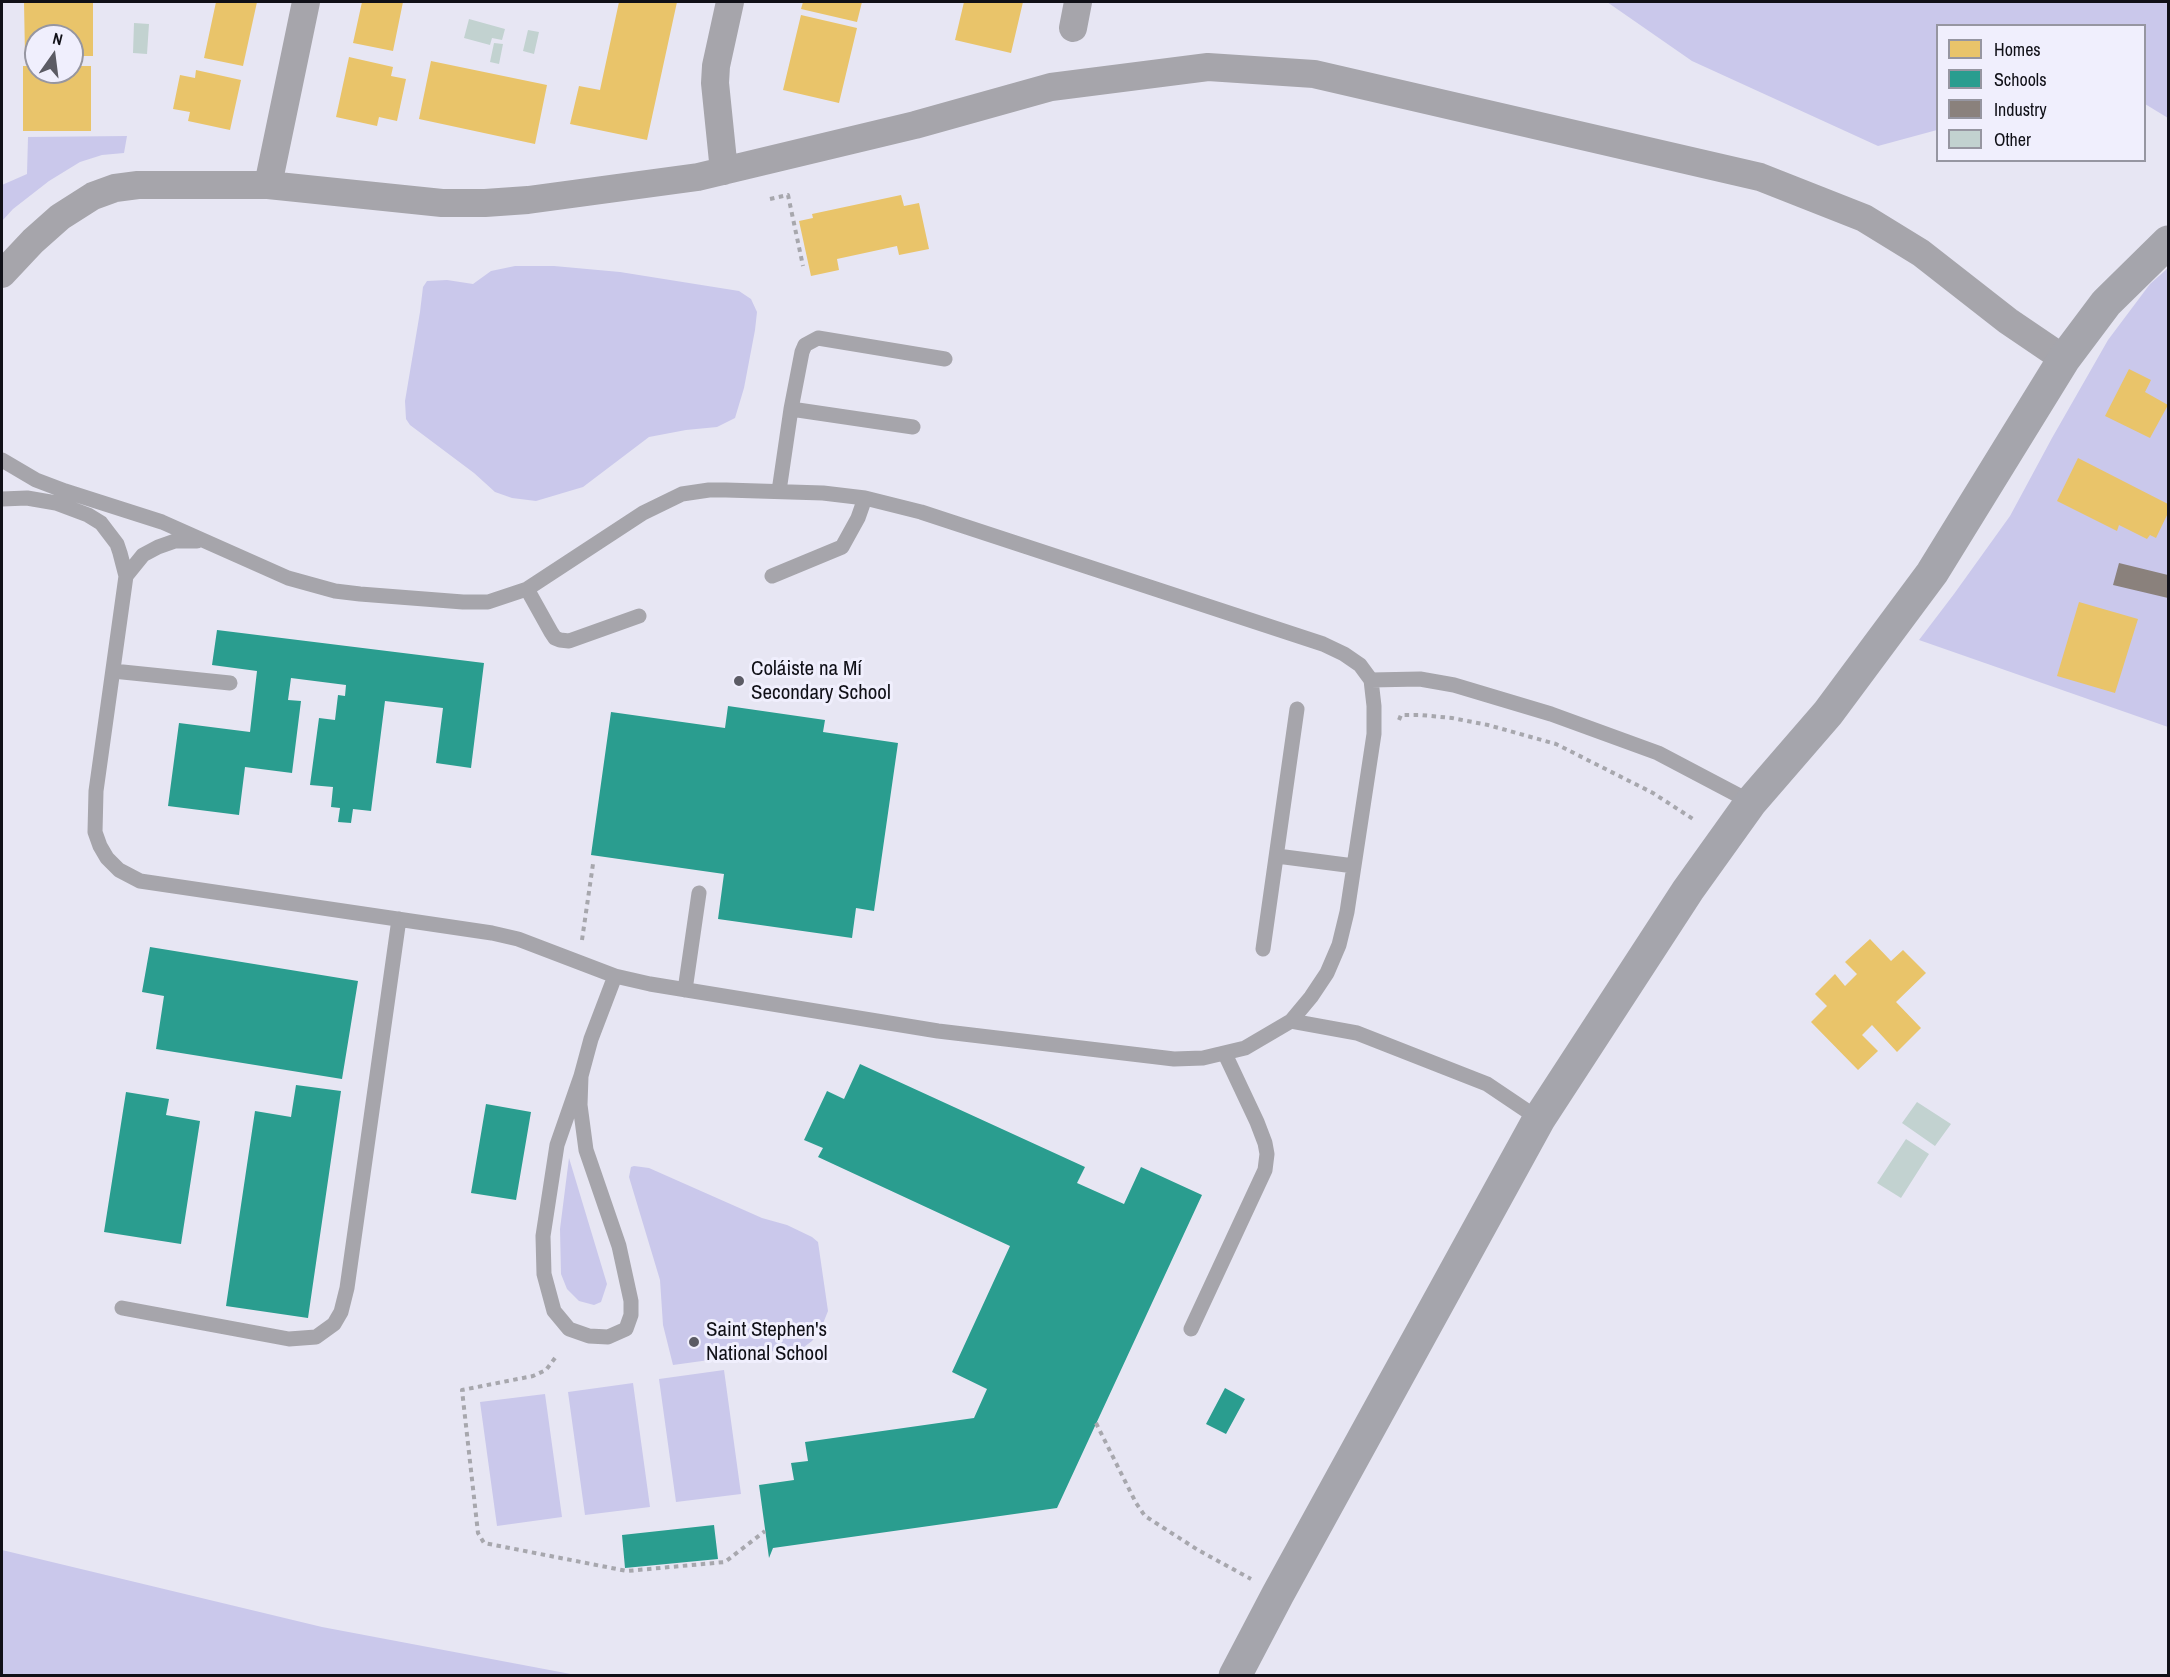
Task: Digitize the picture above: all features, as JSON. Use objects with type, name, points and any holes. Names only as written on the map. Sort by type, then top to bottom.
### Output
[{"type":"street","points":[[268,185],[306,2]]},
{"type":"street","points":[[724,171],[715,83],[716,66],[730,2]]},
{"type":"street","points":[[2,274],[33,240],[60,217],[93,196],[115,188],[138,185],[268,185],[442,203],[485,204],[528,200],[667,183],[724,171],[915,125],[1051,87],[1208,67],[1314,74],[1760,177],[1864,218],[1921,253],[2008,321],[2064,359]]},
{"type":"street","points":[[1236,1676],[1278,1594],[1539,1119],[1682,900],[1751,802],[1828,713],[1932,573],[2064,359],[2106,303],[2169,242]]},
{"type":"lane","points":[[779,491],[791,409],[802,352],[806,345],[818,338],[945,359]]},
{"type":"lane","points":[[791,409],[913,428]]},
{"type":"lane","points":[[2,460],[36,480],[65,492],[162,522],[288,578],[335,591],[488,602],[526,589],[669,499],[710,490],[779,491],[865,498],[921,512],[1323,644],[1360,665],[1371,680],[1374,706],[1374,734],[1347,912],[1339,945],[1327,973],[1311,998],[1291,1021],[1245,1048],[1203,1058],[1184,1059],[938,1031],[685,990],[615,976],[518,939],[399,919],[154,885],[140,881],[119,870],[107,858],[95,832],[94,816],[126,576],[117,544],[101,523],[72,508],[27,498],[2,499]]},
{"type":"lane","points":[[772,576],[842,547],[858,519],[865,498]]},
{"type":"lane","points":[[126,576],[143,555],[158,547],[175,541],[203,541]]},
{"type":"lane","points":[[526,589],[551,632],[555,638],[560,640],[568,641],[639,616]]},
{"type":"lane","points":[[113,671],[230,683]]},
{"type":"lane","points":[[1371,680],[1420,679],[1454,685],[1551,714],[1658,753],[1751,802]]},
{"type":"lane","points":[[1263,949],[1297,709]]},
{"type":"lane","points":[[1277,856],[1354,866]]},
{"type":"lane","points":[[685,990],[699,894]]},
{"type":"lane","points":[[122,1308],[289,1339],[316,1337],[334,1324],[341,1312],[347,1288],[399,919]]},
{"type":"lane","points":[[581,1076],[580,1105],[586,1150],[618,1246],[631,1301],[631,1315],[626,1329],[608,1337],[589,1336],[569,1329],[555,1311],[544,1274],[543,1236],[557,1145],[591,1039],[615,976]]},
{"type":"lane","points":[[1291,1021],[1357,1034],[1487,1084],[1539,1119]]},
{"type":"lane","points":[[1191,1329],[1265,1170],[1267,1154],[1265,1143],[1225,1053]]},
{"type":"path","points":[[770,199],[788,195],[803,266]]},
{"type":"path","points":[[1397,725],[1401,715],[1421,714],[1508,730],[1556,744],[1653,793],[1693,819]]},
{"type":"path","points":[[582,942],[593,864]]},
{"type":"path","points":[[555,1358],[546,1370],[533,1376],[462,1390],[478,1533],[484,1543],[627,1571],[725,1562],[765,1531]]},
{"type":"path","points":[[1096,1423],[1136,1503],[1145,1516],[1198,1550],[1278,1594]]},
{"type":"shaded area","points":[[1607,2],[2168,2],[2168,118],[2146,105],[2146,24],[1936,24],[1936,130],[1878,146],[1692,61]]},
{"type":"shaded area","points":[[127,136],[124,153],[102,155],[80,162],[49,181],[13,209],[2,221],[2,185],[27,174],[28,137]]},
{"type":"shaded area","points":[[515,266],[554,266],[620,272],[739,291],[751,299],[757,312],[755,330],[744,388],[735,418],[717,427],[649,437],[583,487],[536,501],[512,498],[495,492],[474,473],[410,425],[406,419],[405,401],[423,287],[427,281],[447,280],[473,284],[491,271]]},
{"type":"shaded area","points":[[2168,268],[2168,727],[1919,640],[2010,516],[2108,340],[2150,284]]},
{"type":"shaded area","points":[[569,1158],[607,1284],[601,1302],[594,1305],[579,1301],[567,1289],[561,1274],[560,1229]]},
{"type":"shaded area","points":[[631,1167],[649,1168],[762,1218],[787,1225],[818,1242],[828,1311],[820,1331],[812,1341],[804,1347],[673,1365],[663,1325],[660,1280],[629,1177]]},
{"type":"shaded area","points":[[724,1370],[741,1494],[676,1502],[659,1379]]},
{"type":"shaded area","points":[[633,1383],[650,1507],[585,1515],[568,1392]]},
{"type":"shaded area","points":[[545,1394],[562,1517],[497,1526],[480,1402]]},
{"type":"shaded area","points":[[2,1550],[322,1627],[576,1675],[2,1675]]},
{"type":"building: Homes","points":[[24,2],[93,2],[93,56],[84,56],[84,24],[24,24]]},
{"type":"building: Homes","points":[[216,2],[257,2],[243,66],[204,58]]},
{"type":"building: Homes","points":[[362,2],[403,2],[393,51],[353,43]]},
{"type":"building: Homes","points":[[619,2],[677,2],[647,140],[570,124],[579,86],[600,90]]},
{"type":"building: Homes","points":[[803,2],[862,2],[857,22],[801,9]]},
{"type":"building: Homes","points":[[964,2],[1023,2],[1011,53],[955,40]]},
{"type":"building: Homes","points":[[801,15],[857,28],[839,103],[783,90]]},
{"type":"building: Homes","points":[[349,57],[393,67],[391,76],[406,79],[397,121],[379,117],[377,126],[336,117]]},
{"type":"building: Homes","points":[[431,61],[547,85],[535,144],[419,119]]},
{"type":"building: Homes","points":[[23,66],[24,84],[84,84],[84,66],[91,66],[91,131],[23,131]]},
{"type":"building: Homes","points":[[196,70],[241,80],[230,130],[188,121],[190,112],[173,109],[180,75],[195,78]]},
{"type":"building: Homes","points":[[901,195],[904,206],[919,203],[929,249],[899,255],[897,246],[837,259],[839,270],[811,276],[799,221],[813,218],[812,214]]},
{"type":"building: Homes","points":[[2129,369],[2151,380],[2145,392],[2168,405],[2150,438],[2105,416]]},
{"type":"building: Homes","points":[[2078,458],[2168,504],[2168,513],[2156,538],[2150,535],[2147,539],[2119,525],[2117,531],[2057,501]]},
{"type":"building: Homes","points":[[2079,602],[2138,619],[2115,693],[2057,676]]},
{"type":"building: Homes","points":[[1870,939],[1891,961],[1903,950],[1926,973],[1896,1002],[1921,1028],[1897,1052],[1872,1025],[1862,1035],[1878,1051],[1858,1070],[1811,1022],[1827,1006],[1815,994],[1835,974],[1845,986],[1857,974],[1845,962]]},
{"type":"building: Schools","points":[[217,630],[484,663],[471,768],[436,763],[443,708],[385,701],[371,811],[353,809],[351,823],[338,822],[340,808],[331,807],[333,787],[310,785],[319,718],[335,720],[338,695],[345,696],[346,685],[291,678],[288,700],[301,701],[292,773],[245,767],[239,815],[168,806],[179,723],[250,732],[257,671],[212,665]]},
{"type":"building: Schools","points":[[728,706],[825,720],[823,732],[898,743],[874,911],[856,908],[852,938],[718,919],[724,874],[591,855],[611,712],[725,728]]},
{"type":"building: Schools","points":[[150,947],[358,981],[342,1079],[156,1049],[164,996],[142,992]]},
{"type":"building: Schools","points":[[860,1064],[1085,1167],[1077,1183],[1124,1204],[1141,1167],[1202,1195],[1057,1508],[773,1548],[769,1558],[759,1485],[794,1480],[791,1463],[808,1461],[805,1442],[974,1418],[987,1389],[952,1372],[1010,1246],[818,1157],[823,1148],[804,1140],[827,1091],[844,1099]]},
{"type":"building: Schools","points":[[296,1085],[341,1091],[308,1318],[226,1306],[255,1111],[291,1117]]},
{"type":"building: Schools","points":[[126,1092],[169,1099],[166,1115],[200,1121],[181,1244],[104,1232]]},
{"type":"building: Schools","points":[[486,1104],[531,1112],[516,1200],[471,1193]]},
{"type":"building: Schools","points":[[1225,1388],[1245,1399],[1226,1434],[1206,1424]]},
{"type":"building: Schools","points":[[714,1525],[718,1559],[625,1568],[622,1535]]},
{"type":"building: Industry","points":[[2119,563],[2168,575],[2168,598],[2113,585]]},
{"type":"building: Other","points":[[469,19],[505,29],[502,40],[492,38],[490,45],[464,38]]},
{"type":"building: Other","points":[[134,23],[149,24],[147,54],[133,53]]},
{"type":"building: Other","points":[[528,30],[539,32],[534,54],[523,51]]},
{"type":"building: Other","points":[[494,43],[503,44],[499,64],[490,62]]},
{"type":"building: Other","points":[[1917,1102],[1951,1124],[1935,1146],[1902,1123]]},
{"type":"building: Other","points":[[1906,1139],[1929,1154],[1901,1198],[1877,1183]]},
{"type":"place","name":"Coláiste na Mí Secondary School","points":[[739,681]]},
{"type":"place","name":"Saint Stephen's National School","points":[[694,1342]]}]
